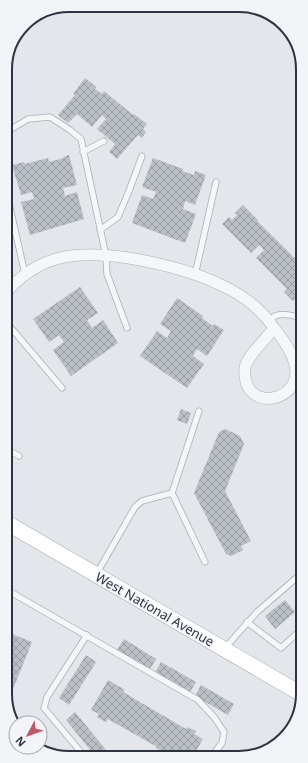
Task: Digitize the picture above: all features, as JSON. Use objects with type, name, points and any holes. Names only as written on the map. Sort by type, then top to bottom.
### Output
[{"type":"main road","name":"West National Avenue","points":[[12,526],[296,691]]},
{"type":"street","points":[[12,286],[25,274],[40,265],[55,259],[70,256],[90,255],[125,258],[169,267],[217,283],[241,296],[252,304],[272,324],[296,362]]},
{"type":"street","points":[[272,324],[268,336],[253,353],[245,367],[244,376],[247,386],[262,398],[266,399],[280,397],[290,389],[295,380],[296,372]]},
{"type":"lane","points":[[12,129],[28,119],[50,118],[70,130],[81,139],[106,256],[107,274],[128,328]]},
{"type":"lane","points":[[83,152],[104,141]]},
{"type":"lane","points":[[100,230],[118,217],[142,156]]},
{"type":"lane","points":[[195,275],[216,182]]},
{"type":"lane","points":[[12,226],[25,274]]},
{"type":"lane","points":[[272,324],[274,317],[281,314],[296,317]]},
{"type":"lane","points":[[12,329],[62,388]]},
{"type":"lane","points":[[199,411],[172,493],[205,562]]},
{"type":"lane","points":[[12,452],[20,456]]},
{"type":"lane","points":[[96,575],[135,507],[142,501],[172,493]]},
{"type":"lane","points":[[223,649],[257,612],[296,581]]},
{"type":"lane","points":[[12,593],[198,700],[214,717],[224,732],[222,743],[216,751]]},
{"type":"lane","points":[[248,622],[281,648],[296,634]]},
{"type":"lane","points":[[80,751],[44,708],[47,696],[87,635]]},
{"type":"building","points":[[85,78],[96,87],[95,89],[102,94],[104,91],[133,115],[134,114],[147,124],[143,129],[146,132],[142,138],[138,135],[117,159],[109,152],[115,144],[97,129],[106,119],[102,115],[92,127],[77,114],[68,123],[58,115],[75,95],[73,94]]},
{"type":"building","points":[[69,155],[77,185],[63,188],[65,196],[77,192],[84,219],[30,235],[21,202],[34,199],[32,192],[21,195],[12,165],[24,162],[25,164],[48,158],[49,162]]},
{"type":"building","points":[[153,158],[183,169],[182,171],[194,175],[195,171],[206,175],[195,205],[185,201],[183,209],[196,214],[185,243],[132,223],[142,195],[153,199],[156,192],[142,187]]},
{"type":"building","points":[[243,205],[296,259],[296,298],[293,301],[284,292],[287,289],[256,258],[264,250],[259,245],[251,253],[222,224],[229,217],[232,220],[237,215],[235,213]]},
{"type":"building","points":[[80,287],[98,313],[87,320],[92,328],[103,320],[118,343],[71,376],[53,350],[64,342],[59,335],[49,342],[33,319]]},
{"type":"building","points":[[177,298],[203,316],[202,318],[213,326],[214,324],[224,330],[207,356],[197,349],[193,356],[204,364],[187,388],[140,356],[157,331],[167,338],[171,331],[160,324]]},
{"type":"building","points":[[181,409],[191,413],[187,424],[177,420]]},
{"type":"building","points":[[225,429],[240,436],[244,444],[225,491],[251,541],[241,546],[243,550],[231,556],[226,554],[194,493],[219,432]]},
{"type":"building","points":[[285,600],[295,612],[275,629],[265,616]]},
{"type":"building","points":[[12,634],[32,642],[12,692]]},
{"type":"building","points":[[124,639],[156,659],[150,669],[117,650]]},
{"type":"building","points":[[86,655],[96,662],[69,705],[59,698]]},
{"type":"building","points":[[161,662],[196,682],[190,692],[155,673]]},
{"type":"building","points":[[108,680],[125,690],[123,692],[186,729],[187,727],[196,731],[194,734],[203,739],[196,751],[161,751],[156,748],[157,747],[108,719],[106,722],[97,717],[99,714],[91,710]]},
{"type":"building","points":[[201,685],[234,704],[228,715],[195,696]]},
{"type":"building","points":[[75,712],[107,751],[91,751],[66,720]]}]
